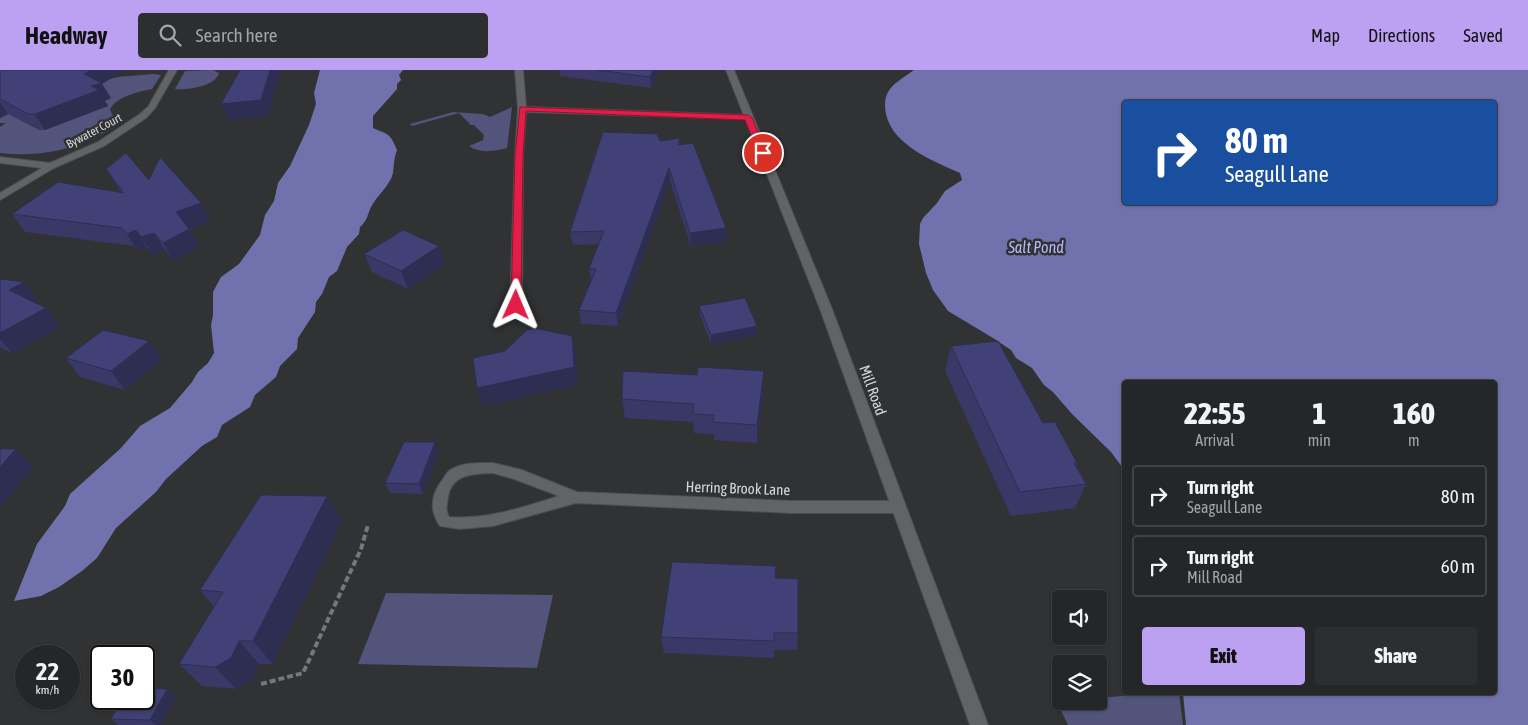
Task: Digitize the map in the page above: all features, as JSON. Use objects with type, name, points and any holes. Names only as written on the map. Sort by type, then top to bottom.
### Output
[{"type":"street","name":"Bywater Court","points":[[0,198],[51,166],[101,144],[136,121],[151,108],[173,70]]},
{"type":"street","points":[[516,305],[519,155],[522,109],[520,70]]},
{"type":"street","name":"Mill Road","points":[[730,70],[826,309],[979,725]]},
{"type":"street","points":[[522,109],[748,118]]},
{"type":"street","points":[[0,160],[51,166]]},
{"type":"street","name":"Herring Brook Lane","points":[[576,497],[517,474],[492,468],[468,469],[454,474],[447,482],[442,490],[438,507],[440,515],[445,522],[459,524],[486,522],[576,497],[792,507],[899,507]]},
{"type":"path","points":[[261,684],[304,673],[361,549],[368,525]]},
{"type":"shaded area","points":[[213,70],[219,73],[212,82],[200,87],[175,89],[185,71]]},
{"type":"shaded area","points":[[161,75],[152,89],[123,98],[110,109],[112,115],[124,121],[95,138],[65,149],[50,152],[34,154],[0,153],[0,127],[6,123],[0,123],[0,118],[11,112],[44,96],[90,78]]},
{"type":"shaded area","points":[[512,107],[507,148],[498,150],[483,151],[469,146],[483,140],[484,135],[474,125],[469,125],[459,113],[412,126],[410,124],[453,112],[483,114],[490,117]]},
{"type":"shaded area","points":[[386,593],[553,595],[537,668],[358,664]]},
{"type":"shaded area","points":[[1179,695],[1183,725],[1068,725],[1061,710],[1107,710],[1107,697]]},
{"type":"water","points":[[320,70],[403,70],[399,75],[401,80],[397,84],[397,89],[373,116],[373,128],[388,135],[393,140],[397,150],[391,178],[371,207],[366,220],[360,227],[359,234],[347,247],[337,271],[329,277],[322,294],[316,302],[315,312],[298,338],[297,349],[280,366],[276,377],[255,395],[250,407],[222,425],[217,437],[202,446],[166,479],[156,492],[116,528],[97,558],[59,587],[41,596],[14,601],[37,544],[65,506],[70,494],[121,448],[140,426],[170,408],[198,372],[208,363],[214,353],[211,325],[213,292],[221,277],[239,264],[260,235],[265,215],[274,201],[278,183],[290,166],[309,125],[316,104],[314,93]]},
{"type":"water","name":"Salt Pond","points":[[914,70],[1528,70],[1528,725],[1186,725],[1183,695],[1497,695],[1497,380],[1122,380],[1122,467],[1111,452],[1044,385],[1032,368],[1016,358],[1011,350],[948,311],[933,290],[926,273],[919,244],[920,224],[945,191],[962,180],[960,173],[912,149],[893,131],[888,120],[885,100],[890,89]]},
{"type":"building","points":[[0,70],[91,70],[84,74],[102,83],[91,86],[99,90],[35,114],[28,114],[0,99]]},
{"type":"building","points":[[240,70],[270,70],[261,100],[221,104]]},
{"type":"building","points":[[597,70],[653,70],[650,77]]},
{"type":"building","points":[[603,132],[657,134],[660,141],[680,138],[678,145],[693,143],[726,228],[690,233],[669,168],[616,313],[579,310],[596,269],[589,268],[604,231],[570,232]]},
{"type":"building","points":[[126,153],[149,180],[160,157],[201,203],[176,212],[189,229],[163,243],[154,233],[141,237],[136,230],[127,234],[122,228],[12,214],[58,182],[124,193],[106,169]]},
{"type":"building","points":[[403,230],[439,246],[401,271],[364,254]]},
{"type":"building","points":[[0,279],[24,282],[9,290],[46,308],[0,333]]},
{"type":"building","points":[[745,298],[757,326],[711,335],[699,306]]},
{"type":"building","points":[[534,328],[572,336],[574,367],[477,388],[473,358],[505,351],[527,330]]},
{"type":"building","points":[[103,330],[149,341],[111,371],[66,358]]},
{"type":"building","points":[[998,341],[1043,423],[1055,422],[1086,484],[1020,492],[951,346]]},
{"type":"building","points":[[698,367],[764,371],[757,425],[713,422],[714,415],[693,414],[694,404],[622,399],[623,371],[697,375]]},
{"type":"building","points":[[404,442],[435,442],[419,484],[385,483]]},
{"type":"building","points":[[0,449],[16,449],[0,467]]},
{"type":"building","points":[[261,495],[327,496],[253,641],[239,641],[231,658],[215,667],[179,664],[223,592],[200,590]]},
{"type":"building","points":[[672,562],[776,566],[775,578],[798,579],[798,633],[774,633],[774,641],[661,637]]},
{"type":"building","points":[[155,688],[167,689],[150,720],[111,719],[116,710],[155,710]]},
{"type":"route","points":[[516,305],[519,155],[522,109],[748,118],[763,153]]}]
